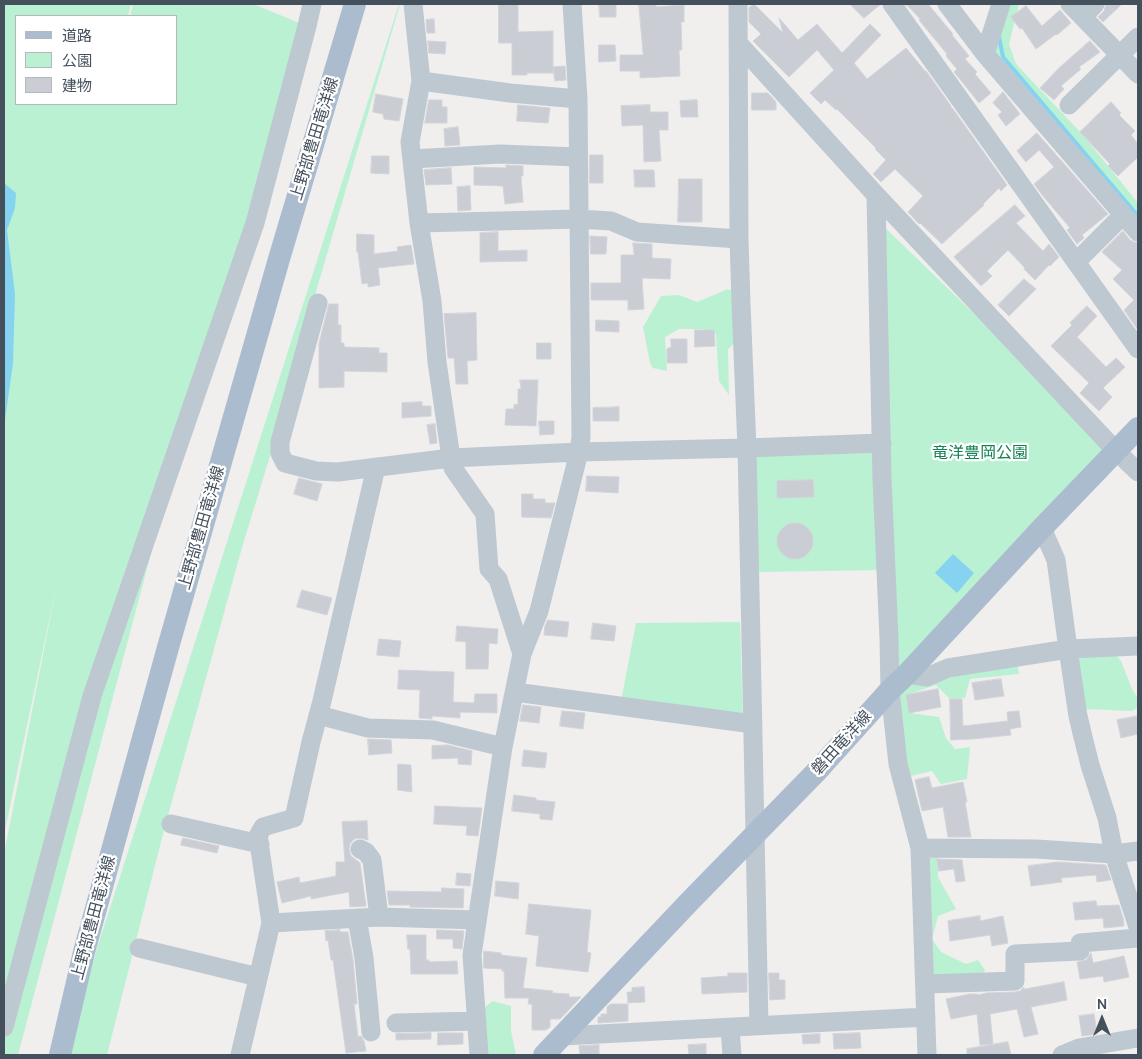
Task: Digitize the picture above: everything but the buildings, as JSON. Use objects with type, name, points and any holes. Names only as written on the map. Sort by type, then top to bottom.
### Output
[{"type":"main road","name":"上野部豊田竜洋線","points":[[60,1055],[84,952],[167,651],[281,249],[355,4]]},
{"type":"main road","name":"磐田竜洋線","points":[[544,1055],[818,770],[890,690],[1138,428]]},
{"type":"street","points":[[4,1027],[92,696],[255,224],[312,4]]},
{"type":"street","points":[[413,4],[421,81],[410,142],[419,223],[432,301],[437,362],[451,458],[453,468],[485,514],[489,569],[498,579],[522,654]]},
{"type":"street","points":[[479,1055],[472,955],[503,747],[522,654],[539,611],[581,437],[578,99],[572,4]]},
{"type":"street","points":[[738,4],[739,239],[747,448],[759,1025]]},
{"type":"street","points":[[892,4],[1138,349]]},
{"type":"street","points":[[947,4],[985,54],[1138,232]]},
{"type":"street","points":[[985,54],[1001,4]]},
{"type":"street","points":[[1082,8],[1119,55],[1138,74]]},
{"type":"street","points":[[1068,105],[1138,37]]},
{"type":"street","points":[[738,43],[876,195],[1116,451],[1138,472]]},
{"type":"street","points":[[421,81],[510,93],[578,99]]},
{"type":"street","points":[[412,159],[500,154],[578,156]]},
{"type":"street","points":[[876,195],[882,479],[890,690],[898,764],[920,848],[927,1055]]},
{"type":"street","points":[[1076,262],[1123,214]]},
{"type":"street","points":[[419,223],[579,219],[611,222],[637,232],[739,239]]},
{"type":"street","points":[[318,303],[280,442],[280,453],[285,463],[316,470],[338,472],[451,458],[578,452],[882,443]]},
{"type":"street","points":[[240,1055],[271,923],[258,836],[263,826],[294,818],[376,467]]},
{"type":"street","points":[[1042,528],[1056,560],[1078,716],[1090,765],[1107,818],[1114,854],[1138,927]]},
{"type":"street","points":[[907,674],[928,677],[948,668],[1068,649],[1138,646]]},
{"type":"street","points":[[514,692],[753,724]]},
{"type":"street","points":[[318,715],[368,728],[433,730],[503,747]]},
{"type":"street","points":[[170,824],[260,844]]},
{"type":"street","points":[[920,848],[1036,849],[1114,854],[1138,851]]},
{"type":"street","points":[[360,849],[366,852],[372,860],[379,917]]},
{"type":"street","points":[[271,923],[379,917],[477,920]]},
{"type":"street","points":[[357,918],[364,958],[371,1032]]},
{"type":"street","points":[[925,984],[1015,981],[1014,954],[1080,951],[1080,943],[1138,938]]},
{"type":"street","points":[[139,948],[258,977]]},
{"type":"street","points":[[562,1036],[926,1017]]},
{"type":"street","points":[[396,1023],[477,1021]]},
{"type":"street","points":[[730,1028],[732,1055]]},
{"type":"street","points":[[1062,1055],[1079,1048],[1138,1038]]},
{"type":"green space","points":[[4,4],[131,4],[128,15],[15,15],[15,105],[178,105],[178,15],[130,15],[133,4],[253,4],[307,26],[196,384],[18,1055],[4,1055],[4,854],[57,583],[4,835]]},
{"type":"green space","points":[[399,4],[271,453],[243,544],[164,830],[107,1055],[63,1055]]},
{"type":"green space","points":[[998,4],[1019,4],[1009,44],[1016,64],[1083,135],[1138,203],[1138,229],[982,50]]},
{"type":"green space","name":"竜洋豊岡公園","points":[[876,219],[1116,451],[890,690],[887,570],[758,572],[753,448],[881,445]]},
{"type":"green space","points":[[728,289],[741,296],[742,336],[728,349],[729,395],[719,381],[716,334],[701,329],[679,329],[665,337],[667,371],[653,368],[650,363],[643,327],[661,296],[679,295],[697,302]]},
{"type":"green space","points":[[740,622],[743,723],[620,706],[636,623]]},
{"type":"green space","points":[[1110,647],[1121,661],[1138,699],[1138,708],[1131,711],[1086,709],[1074,656]]},
{"type":"green space","points":[[1017,660],[1019,674],[970,679],[965,698],[950,699],[936,685],[906,695],[910,713],[939,717],[946,738],[955,749],[970,747],[967,779],[941,784],[932,771],[907,777],[898,683]]},
{"type":"green space","points":[[923,848],[938,848],[938,877],[956,909],[938,916],[932,939],[941,952],[966,964],[978,960],[985,970],[980,982],[925,984]]},
{"type":"green space","points":[[493,1001],[511,1006],[511,1031],[516,1055],[487,1055],[484,1008]]},
{"type":"water","points":[[4,183],[16,193],[15,208],[7,230],[15,294],[13,363],[4,427]]},
{"type":"water","points":[[953,554],[974,573],[957,593],[935,573]]},
{"type":"waterway","points":[[999,37],[1003,57],[1138,216]]}]
